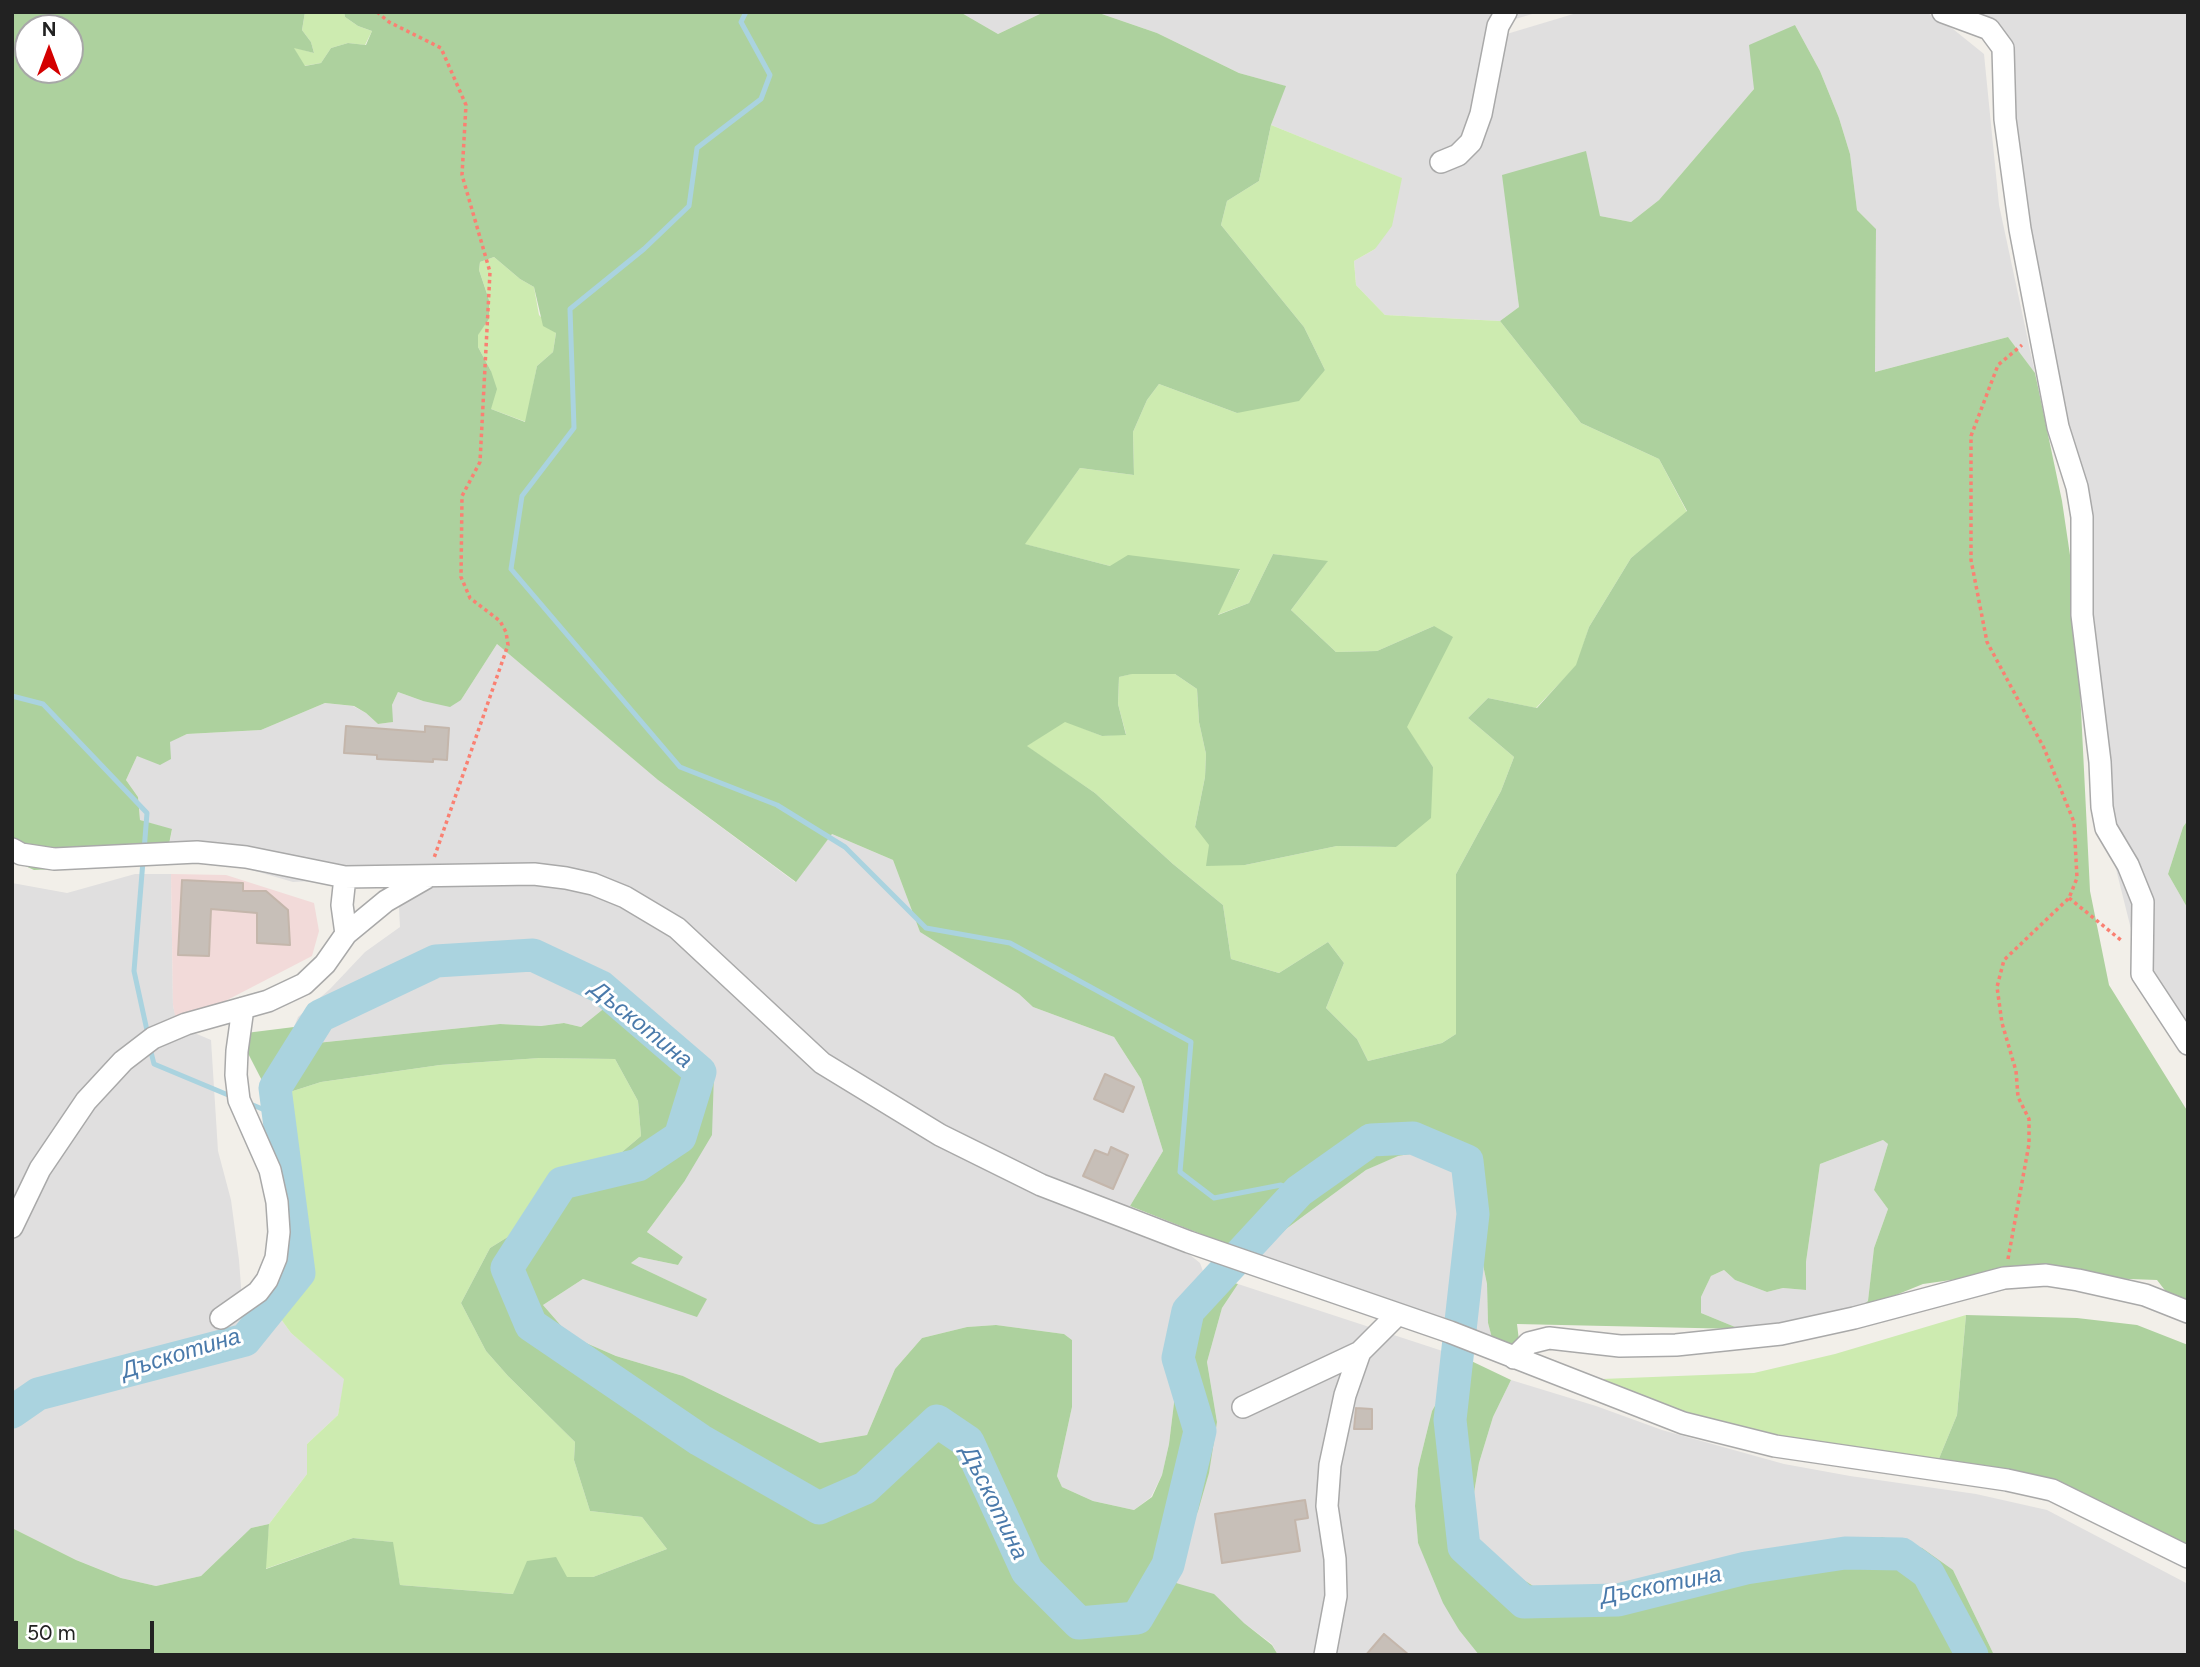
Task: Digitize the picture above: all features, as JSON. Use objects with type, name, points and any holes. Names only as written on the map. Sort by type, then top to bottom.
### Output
[{"type":"street","points":[[1441,162],[1458,155],[1471,142],[1481,114],[1498,26],[1506,12]]},
{"type":"street","points":[[1943,12],[1989,29],[2003,48],[2006,120],[2012,171],[2058,427],[2077,487],[2082,517],[2082,615],[2101,762],[2102,807],[2106,828],[2128,865],[2144,902],[2142,974],[2188,1044]]},
{"type":"street","points":[[12,849],[21,854],[54,859],[197,852],[246,857],[345,877],[534,874],[593,884],[625,897],[677,928],[822,1063],[940,1135],[1041,1185],[1228,1256],[1450,1332],[1683,1423],[1775,1446],[2007,1480],[2052,1490],[2188,1557]]},
{"type":"street","points":[[345,877],[342,905],[346,934]]},
{"type":"street","points":[[12,1227],[40,1169],[86,1101],[123,1061],[153,1038],[268,1001],[304,984],[325,964],[346,934],[386,901],[428,877]]},
{"type":"street","points":[[221,1318],[258,1293],[267,1280],[276,1258],[279,1232],[277,1202],[270,1170],[239,1100],[237,1051],[243,1008]]},
{"type":"street","points":[[1514,1358],[1529,1343],[1549,1338],[1620,1346],[1676,1345],[1781,1334],[1854,1318],[2004,1278],[2046,1275],[2145,1295],[2188,1312]]},
{"type":"street","points":[[1243,1407],[1360,1352],[1396,1315]]},
{"type":"street","points":[[1325,1655],[1336,1596],[1335,1559],[1327,1506],[1330,1465],[1345,1395],[1360,1352]]},
{"type":"path","points":[[377,12],[389,22],[441,48],[466,105],[462,176],[490,272],[480,462],[462,496],[461,577],[470,598],[500,621],[506,632],[508,645],[428,877]]},
{"type":"path","points":[[2004,1278],[2029,1144],[2029,1119],[2018,1097],[2017,1071],[2003,1023],[1997,987],[2004,960],[2069,898],[2077,878],[2074,822],[2044,748],[1987,642],[1971,560],[1971,436],[1998,365],[2039,331]]},
{"type":"path","points":[[2069,898],[2143,957]]},
{"type":"shaded area","points":[[960,12],[1044,12],[998,34]]},
{"type":"shaded area","points":[[1096,12],[1539,12],[1495,25],[1490,39],[1580,12],[1926,12],[1984,54],[1999,205],[2035,373],[2008,337],[1875,372],[1876,229],[1857,210],[1850,154],[1839,118],[1820,71],[1795,25],[1754,89],[1659,200],[1631,222],[1600,216],[1503,175],[1519,307],[1500,321],[1385,315],[1356,285],[1354,261],[1375,249],[1401,178],[1271,125],[1285,86],[1239,73],[1157,33]]},
{"type":"shaded area","points":[[1950,12],[2188,12],[2188,820],[2183,827],[2168,874],[2188,909],[2188,1054],[2135,945],[2109,841],[2095,664],[2095,625],[2087,565],[2043,334],[2007,58]]},
{"type":"shaded area","points":[[497,644],[658,780],[795,882],[832,834],[893,860],[920,932],[1019,994],[1033,1007],[1114,1037],[1141,1079],[1163,1151],[1130,1206],[1200,1263],[1204,1274],[1193,1284],[1178,1328],[1178,1370],[1169,1444],[1162,1475],[1151,1497],[1134,1510],[1093,1501],[1062,1487],[1057,1476],[1072,1407],[1072,1340],[1064,1334],[996,1325],[967,1327],[922,1338],[895,1369],[867,1435],[820,1443],[683,1376],[616,1356],[570,1336],[543,1305],[583,1279],[697,1316],[706,1299],[631,1263],[639,1257],[678,1265],[683,1257],[647,1232],[684,1182],[635,1004],[612,1002],[581,1027],[564,1023],[541,1026],[500,1024],[307,1044],[294,1027],[298,1017],[330,989],[365,952],[400,927],[397,871],[350,879],[293,882],[238,866],[165,864],[172,830],[140,820],[138,797],[126,780],[137,756],[187,734],[261,730],[325,703],[353,706],[378,724],[392,722],[392,705],[398,692],[423,701],[461,700]]},
{"type":"shaded area","points":[[135,874],[171,874],[173,1005],[178,1026],[211,1040],[218,1151],[231,1200],[244,1325],[278,1315],[291,1333],[345,1379],[338,1415],[307,1444],[307,1474],[269,1524],[251,1528],[201,1576],[156,1586],[121,1578],[76,1560],[12,1528],[12,883],[67,893]]},
{"type":"shaded area","points":[[171,874],[226,875],[314,903],[319,931],[312,956],[177,1026],[173,1005]]},
{"type":"shaded area","points":[[1883,1140],[1888,1144],[1874,1190],[1888,1209],[1874,1248],[1868,1302],[1854,1312],[1740,1329],[1701,1313],[1701,1297],[1711,1276],[1724,1270],[1735,1280],[1767,1292],[1783,1288],[1806,1290],[1806,1262],[1820,1164]]},
{"type":"shaded area","points":[[1432,1150],[1454,1152],[1466,1159],[1476,1171],[1479,1189],[1475,1226],[1487,1284],[1488,1323],[1492,1338],[1259,1257],[1286,1229],[1366,1170],[1397,1156]]},
{"type":"shaded area","points":[[1238,1284],[1467,1359],[1449,1381],[1432,1411],[1418,1468],[1415,1506],[1418,1543],[1459,1630],[1479,1655],[1278,1655],[1272,1644],[1244,1623],[1144,1574],[1165,1560],[1187,1532],[1217,1422],[1207,1362],[1222,1308]]},
{"type":"shaded area","points":[[1511,1380],[1662,1430],[1784,1464],[1976,1494],[2047,1510],[2188,1584],[2188,1655],[1994,1655],[1953,1570],[1882,1537],[1799,1552],[1689,1590],[1557,1601],[1489,1558],[1467,1535],[1479,1463],[1493,1417]]},
{"type":"green space","points":[[12,12],[305,12],[302,30],[311,42],[314,53],[294,48],[305,66],[321,63],[331,48],[348,43],[366,45],[372,31],[358,26],[345,17],[344,12],[960,12],[998,34],[1044,12],[1096,12],[1157,33],[1239,73],[1286,86],[1271,125],[1259,181],[1227,201],[1221,225],[1304,327],[1325,370],[1299,401],[1237,413],[1159,384],[1147,400],[1133,432],[1134,475],[1080,468],[1025,544],[1110,566],[1128,555],[1240,569],[1218,615],[1249,603],[1273,554],[1328,561],[1291,610],[1336,652],[1377,651],[1434,626],[1453,637],[1407,727],[1433,767],[1431,818],[1396,847],[1337,846],[1245,865],[1206,866],[1209,845],[1195,827],[1205,777],[1206,754],[1199,722],[1197,689],[1175,674],[1132,674],[1119,677],[1118,704],[1126,735],[1102,736],[1065,722],[1027,746],[1095,793],[1223,905],[1231,959],[1279,973],[1328,942],[1344,963],[1326,1008],[1357,1039],[1368,1061],[1442,1043],[1456,1034],[1456,874],[1501,791],[1514,757],[1468,718],[1488,698],[1537,708],[1576,665],[1589,627],[1631,558],[1687,511],[1659,459],[1581,423],[1500,321],[1519,307],[1502,175],[1586,151],[1600,216],[1631,222],[1659,200],[1754,89],[1749,45],[1795,25],[1820,71],[1839,118],[1850,154],[1857,210],[1876,229],[1875,372],[2008,337],[2035,373],[2062,501],[2075,589],[2090,891],[2109,985],[2188,1112],[2188,1320],[2157,1280],[1993,1274],[1923,1284],[1854,1312],[1868,1301],[1874,1248],[1888,1209],[1874,1190],[1888,1144],[1883,1140],[1820,1164],[1806,1262],[1806,1290],[1783,1288],[1767,1292],[1735,1280],[1724,1270],[1711,1276],[1701,1297],[1701,1313],[1740,1329],[1517,1324],[1520,1349],[1492,1338],[1488,1323],[1487,1284],[1475,1226],[1479,1189],[1476,1171],[1466,1159],[1454,1152],[1432,1150],[1398,1156],[1366,1170],[1286,1229],[1259,1257],[1130,1206],[1163,1151],[1141,1079],[1114,1037],[1033,1007],[1019,994],[920,932],[893,860],[832,834],[796,882],[658,780],[497,644],[461,700],[450,707],[398,692],[392,705],[393,722],[378,724],[354,706],[325,703],[261,730],[187,734],[170,742],[171,759],[160,765],[137,756],[126,780],[138,797],[140,820],[172,829],[165,864],[34,870],[12,860]],"holes":[[[494,257],[534,287],[543,326],[556,333],[553,352],[537,366],[525,422],[491,409],[497,389],[478,347],[478,335],[489,319],[489,300],[479,270],[480,262]]]},
{"type":"green space","points":[[305,12],[344,12],[345,17],[358,26],[372,31],[365,45],[348,43],[331,48],[321,63],[304,66],[293,47],[314,53],[311,42],[302,30]]},
{"type":"green space","points":[[1271,125],[1402,178],[1392,226],[1375,249],[1354,261],[1356,285],[1385,315],[1500,321],[1581,423],[1659,459],[1687,512],[1631,558],[1589,627],[1577,665],[1536,708],[1488,698],[1468,718],[1514,757],[1501,791],[1456,874],[1456,1034],[1442,1043],[1368,1061],[1357,1039],[1326,1008],[1344,963],[1328,942],[1279,973],[1231,959],[1223,905],[1095,793],[1026,746],[1065,721],[1102,736],[1126,734],[1118,704],[1119,677],[1131,674],[1175,674],[1197,689],[1199,722],[1206,754],[1205,777],[1195,827],[1245,865],[1337,846],[1396,847],[1433,767],[1406,727],[1434,626],[1377,651],[1336,652],[1291,610],[1327,562],[1273,554],[1249,603],[1217,615],[1240,570],[1110,566],[1024,544],[1080,468],[1134,475],[1133,432],[1147,400],[1159,384],[1237,413],[1325,370],[1304,327],[1221,225],[1227,201],[1259,181]]},
{"type":"green space","points":[[494,257],[534,287],[539,315],[556,333],[553,352],[537,366],[526,422],[491,409],[491,371],[478,347],[478,334],[489,319],[489,300],[479,270],[480,262]]},
{"type":"green space","points":[[2188,820],[2188,909],[2168,874],[2183,827]]},
{"type":"green space","points":[[612,1002],[635,1004],[714,1073],[712,1135],[684,1182],[647,1232],[683,1257],[678,1265],[639,1257],[631,1263],[707,1299],[697,1317],[583,1279],[543,1305],[570,1336],[616,1356],[683,1376],[820,1443],[867,1435],[895,1369],[922,1338],[967,1327],[996,1325],[1064,1334],[1072,1340],[1072,1407],[1057,1476],[1062,1487],[1093,1501],[1134,1510],[1152,1497],[1162,1475],[1169,1444],[1178,1370],[1178,1328],[1193,1284],[1204,1274],[1238,1284],[1222,1308],[1207,1362],[1217,1422],[1209,1473],[1198,1511],[1187,1532],[1165,1560],[1145,1574],[1214,1594],[1272,1645],[1278,1655],[12,1655],[12,1528],[76,1560],[121,1578],[156,1586],[201,1576],[251,1528],[269,1524],[266,1569],[353,1538],[393,1542],[400,1585],[513,1594],[527,1561],[556,1557],[567,1577],[593,1577],[667,1549],[642,1517],[590,1511],[574,1460],[575,1442],[486,1351],[461,1303],[490,1248],[559,1205],[641,1136],[638,1101],[615,1059],[540,1058],[440,1065],[321,1082],[271,1098],[238,1034],[294,1027],[307,1044],[500,1024],[541,1026],[564,1023],[581,1027]]},
{"type":"green space","points":[[540,1058],[615,1059],[638,1101],[641,1136],[559,1205],[490,1248],[461,1303],[486,1351],[575,1442],[574,1460],[590,1511],[642,1517],[667,1549],[593,1577],[567,1578],[513,1594],[400,1585],[392,1542],[353,1538],[265,1569],[269,1524],[307,1474],[307,1444],[338,1415],[344,1379],[291,1333],[278,1315],[299,1269],[273,1145],[271,1098],[321,1082],[440,1065]]},
{"type":"green space","points":[[1966,1315],[1957,1415],[1938,1461],[1719,1426],[1602,1379],[1754,1373],[1835,1354]]},
{"type":"green space","points":[[1966,1315],[2077,1318],[2137,1325],[2188,1345],[2188,1557],[2060,1487],[1938,1461],[1957,1415]]},
{"type":"green space","points":[[1467,1359],[1511,1380],[1493,1417],[1479,1463],[1467,1535],[1489,1558],[1557,1601],[1689,1590],[1799,1552],[1882,1537],[1922,1548],[1953,1570],[1994,1655],[1479,1655],[1459,1630],[1443,1603],[1418,1543],[1415,1506],[1418,1468],[1432,1411],[1449,1381]]},
{"type":"building","points":[[346,726],[425,732],[425,726],[449,728],[447,760],[433,759],[433,762],[377,759],[377,755],[344,753]]},
{"type":"building","points":[[182,880],[243,883],[243,891],[266,891],[288,910],[290,945],[257,943],[257,913],[211,909],[209,956],[178,955]]},
{"type":"building","points":[[1105,1074],[1134,1087],[1123,1112],[1094,1099]]},
{"type":"building","points":[[1111,1147],[1128,1155],[1113,1189],[1083,1176],[1095,1150],[1108,1155]]},
{"type":"building","points":[[1356,1408],[1372,1409],[1372,1429],[1354,1429]]},
{"type":"building","points":[[1305,1500],[1308,1518],[1295,1520],[1300,1551],[1222,1563],[1215,1514]]},
{"type":"building","points":[[1384,1634],[1409,1655],[1366,1655]]},
{"type":"waterway","points":[[746,12],[741,22],[770,75],[761,99],[697,148],[689,206],[644,249],[570,309],[574,428],[522,496],[511,569],[680,767],[777,805],[845,847],[926,928],[1010,943],[1191,1042],[1180,1172],[1214,1198],[1281,1185],[1299,1191]]},
{"type":"waterway","points":[[12,696],[43,704],[147,813],[144,851]]},
{"type":"waterway","points":[[143,861],[134,971],[148,1035]]},
{"type":"waterway","name":"Дъскотина","points":[[12,1412],[38,1394],[245,1340],[299,1273],[275,1088],[320,1016],[436,961],[533,955],[601,987],[700,1072],[680,1137],[638,1165],[562,1183],[507,1268],[531,1325],[700,1440],[819,1508],[865,1488],[937,1421],[968,1442],[1027,1571],[1079,1623],[1137,1618],[1168,1565],[1200,1431],[1178,1358],[1188,1311],[1299,1191],[1371,1140],[1413,1138],[1467,1161],[1473,1214],[1450,1420],[1464,1547],[1524,1602],[1618,1600],[1746,1568],[1845,1553],[1902,1554],[1928,1573],[1972,1655]]},
{"type":"waterway","points":[[150,1048],[154,1064],[233,1097]]},
{"type":"waterway","points":[[248,1103],[279,1116]]}]
